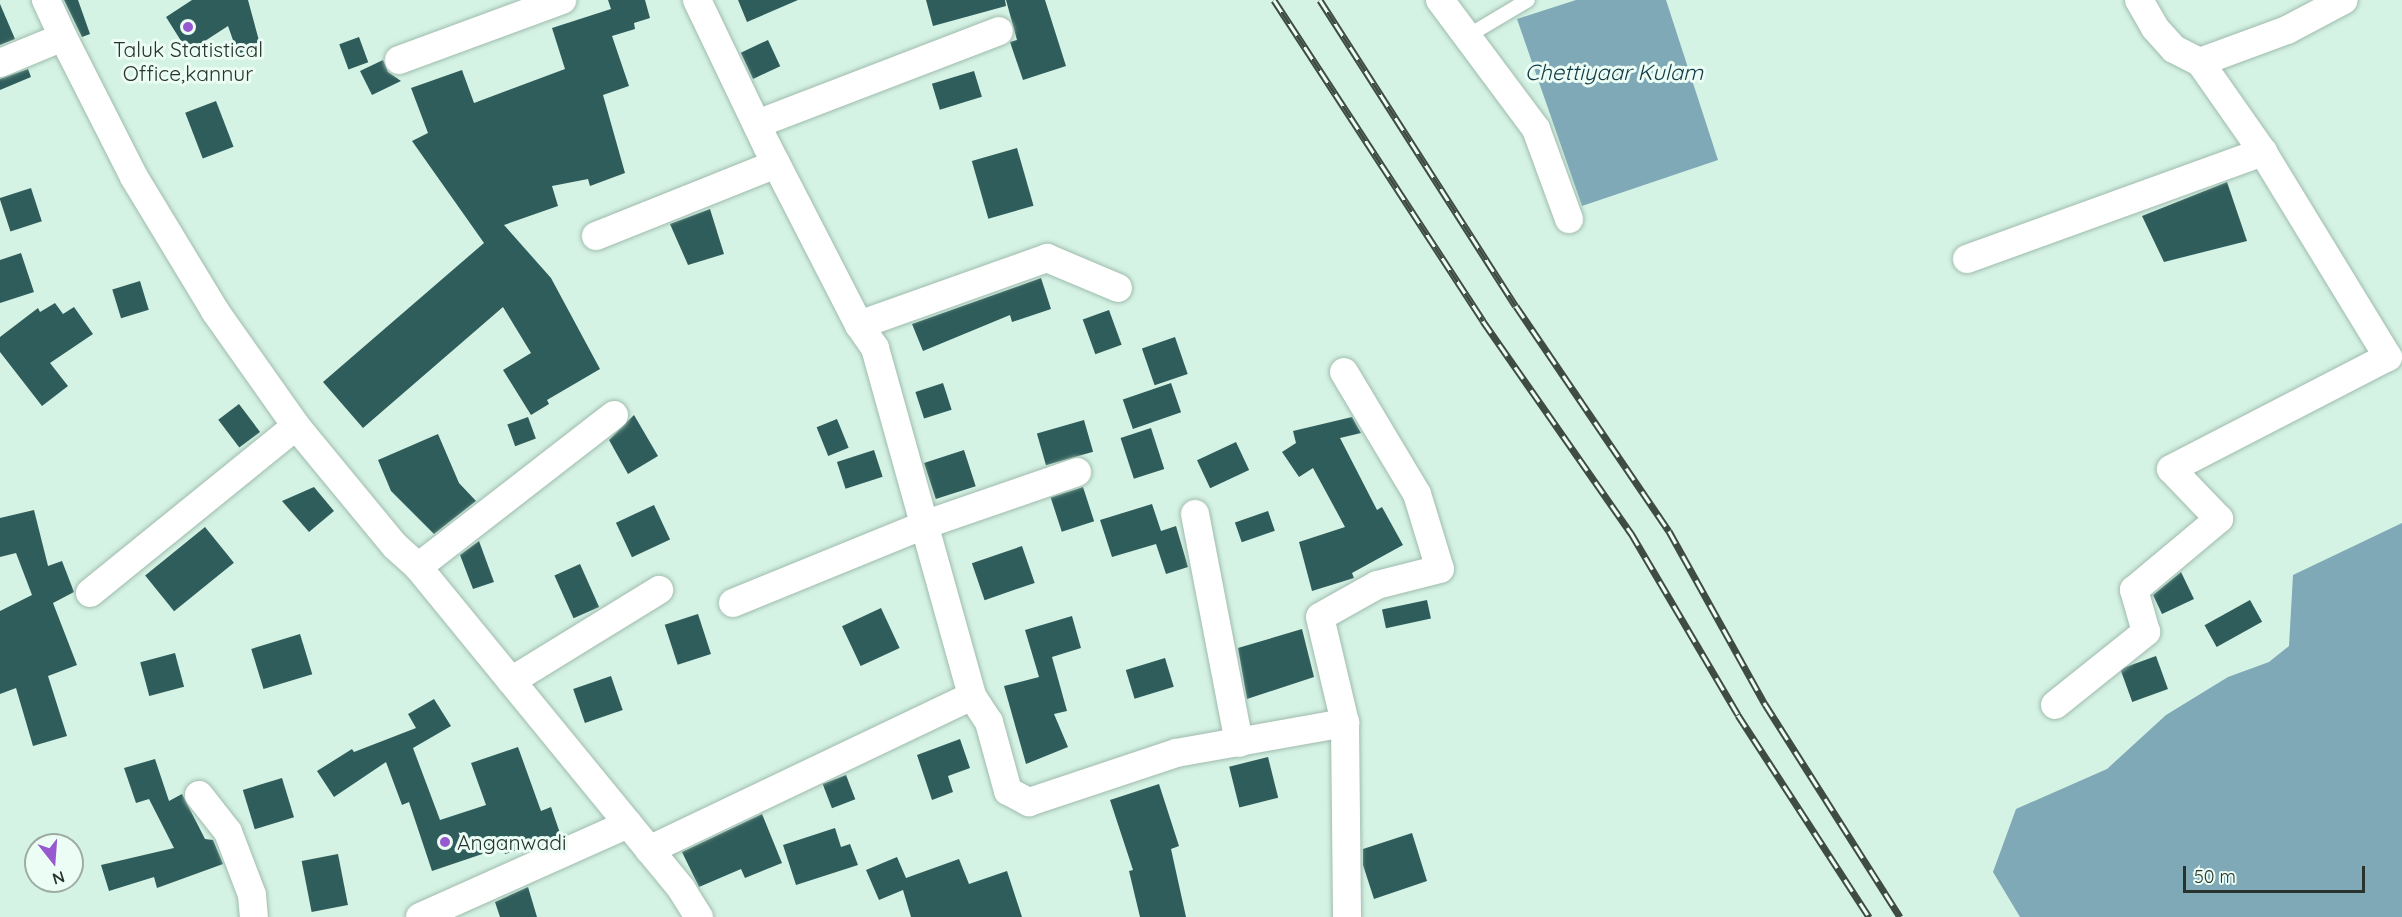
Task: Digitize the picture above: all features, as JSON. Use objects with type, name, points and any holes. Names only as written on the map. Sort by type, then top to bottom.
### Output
[{"type":"street","points":[[46,0],[134,177],[215,311],[296,426],[395,546],[418,567],[649,850],[699,917]]},
{"type":"street","points":[[399,60],[562,0]]},
{"type":"street","points":[[698,0],[776,164],[859,325],[875,348],[972,696],[989,722],[1008,791],[1029,802],[1176,753],[1345,723]]},
{"type":"street","points":[[1440,0],[1466,38],[1536,129],[1569,219]]},
{"type":"street","points":[[2055,705],[2146,632],[2134,590],[2219,519],[2171,469],[2388,357],[2263,152],[2200,62],[2174,49],[2155,28],[2139,0]]},
{"type":"street","points":[[2200,62],[2287,30],[2344,0]]},
{"type":"street","points":[[757,124],[999,31]]},
{"type":"street","points":[[0,63],[63,37]]},
{"type":"street","points":[[1967,259],[2263,152]]},
{"type":"street","points":[[596,236],[776,164]]},
{"type":"street","points":[[859,325],[1047,258],[1118,288]]},
{"type":"street","points":[[1344,372],[1417,494],[1440,569],[1377,585],[1320,617],[1345,723],[1347,917]]},
{"type":"street","points":[[418,567],[614,414]]},
{"type":"street","points":[[90,593],[296,426]]},
{"type":"street","points":[[732,603],[924,525],[1077,472]]},
{"type":"street","points":[[1195,514],[1239,743]]},
{"type":"street","points":[[511,681],[659,590]]},
{"type":"street","points":[[649,850],[972,696]]},
{"type":"street","points":[[199,795],[228,832],[252,895],[255,917]]},
{"type":"street","points":[[420,917],[628,824]]},
{"type":"lane","points":[[1466,38],[1528,0]]},
{"type":"water","name":"Chettiyaar Kulam","points":[[1576,0],[1666,0],[1718,160],[1582,206],[1517,19]]},
{"type":"water","points":[[2402,523],[2402,917],[2020,917],[1993,872],[2016,809],[2107,769],[2166,715],[2228,677],[2269,662],[2289,646],[2293,575]]},
{"type":"building","points":[[64,0],[78,0],[90,34],[82,37]]},
{"type":"building","points":[[192,0],[248,0],[261,48],[239,57],[228,26],[188,52],[166,17]]},
{"type":"building","points":[[608,0],[645,0],[650,18],[634,23],[635,29],[612,36],[629,86],[603,95],[625,173],[590,186],[588,179],[552,186],[558,206],[504,225],[551,278],[600,369],[547,400],[549,404],[531,415],[503,370],[531,353],[503,307],[363,428],[323,382],[484,243],[412,141],[428,133],[411,88],[462,70],[474,103],[565,69],[552,28],[611,9]]},
{"type":"building","points":[[738,0],[798,0],[747,22]]},
{"type":"building","points":[[926,0],[1005,0],[1006,6],[933,26]]},
{"type":"building","points":[[1006,0],[1045,0],[1066,66],[1023,80],[1010,42],[1017,40]]},
{"type":"building","points":[[0,4],[15,39],[0,45]]},
{"type":"building","points":[[359,37],[368,62],[349,70],[339,44]]},
{"type":"building","points":[[768,40],[780,66],[753,79],[741,53]]},
{"type":"building","points":[[383,60],[388,72],[401,81],[372,95],[360,71]]},
{"type":"building","points":[[28,69],[31,77],[0,90],[0,79]]},
{"type":"building","points":[[974,71],[982,97],[940,110],[932,84]]},
{"type":"building","points":[[216,101],[234,147],[203,159],[185,113]]},
{"type":"building","points":[[1017,148],[1034,206],[988,219],[972,161]]},
{"type":"building","points":[[2227,182],[2247,241],[2164,262],[2142,216]]},
{"type":"building","points":[[31,188],[42,221],[10,231],[0,198]]},
{"type":"building","points":[[710,209],[724,254],[688,265],[670,224]]},
{"type":"building","points":[[21,253],[34,292],[0,303],[0,260]]},
{"type":"building","points":[[1041,278],[1051,309],[1012,322],[1010,315],[923,351],[912,324]]},
{"type":"building","points":[[140,281],[149,310],[121,318],[112,289]]},
{"type":"building","points":[[55,303],[63,314],[74,307],[93,334],[50,363],[68,386],[42,406],[0,352],[0,337],[38,308],[40,312]]},
{"type":"building","points":[[1109,310],[1122,345],[1095,354],[1083,320]]},
{"type":"building","points":[[1175,337],[1188,374],[1155,385],[1142,348]]},
{"type":"building","points":[[943,383],[952,410],[924,419],[915,392]]},
{"type":"building","points":[[1171,383],[1181,412],[1133,429],[1123,400]]},
{"type":"building","points":[[239,404],[260,432],[239,448],[218,420]]},
{"type":"building","points":[[634,415],[658,456],[628,474],[609,440]]},
{"type":"building","points":[[528,417],[536,439],[515,446],[507,425]]},
{"type":"building","points":[[1352,417],[1361,433],[1340,438],[1377,510],[1382,507],[1403,545],[1352,573],[1354,578],[1312,591],[1299,542],[1345,527],[1313,468],[1299,477],[1282,452],[1296,443],[1293,431]]},
{"type":"building","points":[[837,419],[849,448],[828,456],[817,427]]},
{"type":"building","points":[[1084,420],[1093,452],[1046,465],[1037,434]]},
{"type":"building","points":[[1151,428],[1164,469],[1134,479],[1121,438]]},
{"type":"building","points":[[438,434],[459,483],[476,501],[434,534],[391,491],[378,460]]},
{"type":"building","points":[[1236,442],[1249,470],[1210,488],[1197,460]]},
{"type":"building","points":[[874,450],[883,477],[846,489],[837,462]]},
{"type":"building","points":[[964,450],[976,486],[936,499],[924,463]]},
{"type":"building","points":[[314,487],[334,511],[309,532],[282,501]]},
{"type":"building","points":[[1083,487],[1094,521],[1062,532],[1051,498]]},
{"type":"building","points":[[1152,504],[1161,531],[1176,526],[1188,567],[1166,574],[1156,544],[1112,557],[1100,520]]},
{"type":"building","points":[[654,505],[670,539],[632,557],[616,523]]},
{"type":"building","points":[[34,510],[48,566],[62,561],[74,592],[53,603],[77,665],[48,676],[67,736],[33,746],[16,688],[0,694],[0,611],[32,595],[16,553],[0,557],[0,518]]},
{"type":"building","points":[[1268,511],[1275,531],[1242,542],[1235,522]]},
{"type":"building","points":[[205,527],[234,563],[174,611],[145,575]]},
{"type":"building","points":[[479,541],[494,582],[473,589],[460,555]]},
{"type":"building","points":[[1022,546],[1035,583],[985,600],[972,563]]},
{"type":"building","points":[[580,564],[599,607],[574,618],[554,575]]},
{"type":"building","points":[[2181,572],[2194,599],[2162,614],[2153,595]]},
{"type":"building","points":[[1427,600],[1431,619],[1386,628],[1382,610]]},
{"type":"building","points":[[2250,600],[2262,622],[2217,647],[2205,625]]},
{"type":"building","points":[[881,608],[900,648],[861,666],[842,626]]},
{"type":"building","points":[[698,614],[711,654],[678,665],[665,625]]},
{"type":"building","points":[[1072,616],[1081,648],[1052,657],[1067,711],[1054,714],[1068,747],[1026,764],[1004,686],[1039,677],[1025,630]]},
{"type":"building","points":[[1302,629],[1314,677],[1247,699],[1238,648]]},
{"type":"building","points":[[300,634],[312,674],[264,689],[251,649]]},
{"type":"building","points":[[175,653],[184,687],[149,696],[140,662]]},
{"type":"building","points":[[2156,656],[2168,689],[2132,702],[2120,669]]},
{"type":"building","points":[[1165,658],[1174,687],[1135,699],[1126,670]]},
{"type":"building","points":[[611,676],[623,710],[585,723],[573,689]]},
{"type":"building","points":[[434,699],[451,726],[413,748],[440,820],[486,805],[471,763],[518,747],[541,811],[551,807],[561,836],[505,854],[503,847],[432,871],[409,802],[402,805],[386,762],[334,797],[317,771],[352,749],[354,752],[416,728],[408,714]]},
{"type":"building","points":[[960,739],[970,768],[948,776],[953,792],[932,800],[917,755]]},
{"type":"building","points":[[1268,757],[1278,798],[1239,807],[1229,767]]},
{"type":"building","points":[[155,759],[169,801],[182,794],[205,839],[213,840],[223,864],[157,888],[154,877],[109,891],[101,865],[174,848],[149,799],[136,803],[124,768]]},
{"type":"building","points":[[846,775],[855,799],[832,808],[823,784]]},
{"type":"building","points":[[282,778],[294,817],[255,829],[243,790]]},
{"type":"building","points":[[1159,784],[1179,846],[1171,849],[1186,917],[1140,917],[1129,871],[1133,870],[1110,800]]},
{"type":"building","points":[[762,814],[782,863],[745,878],[741,869],[699,887],[682,852]]},
{"type":"building","points":[[835,828],[841,847],[850,844],[858,865],[796,885],[783,845]]},
{"type":"building","points":[[1412,833],[1427,881],[1374,899],[1363,865],[1363,849]]},
{"type":"building","points":[[338,854],[348,905],[312,912],[302,861]]},
{"type":"building","points":[[897,857],[906,878],[959,859],[969,884],[1007,871],[1022,917],[911,917],[903,890],[879,900],[866,870]]},
{"type":"building","points":[[528,887],[537,917],[500,917],[495,902]]},
{"type":"railway","points":[[1274,0],[1483,321],[1631,533],[1738,715],[1869,917]]},
{"type":"railway","points":[[1320,0],[1516,306],[1669,531],[1765,704],[1900,917]]},
{"type":"place","name":"Taluk Statistical Office,kannur","points":[[188,27]]},
{"type":"place","name":"Anganwadi","points":[[445,842]]}]
